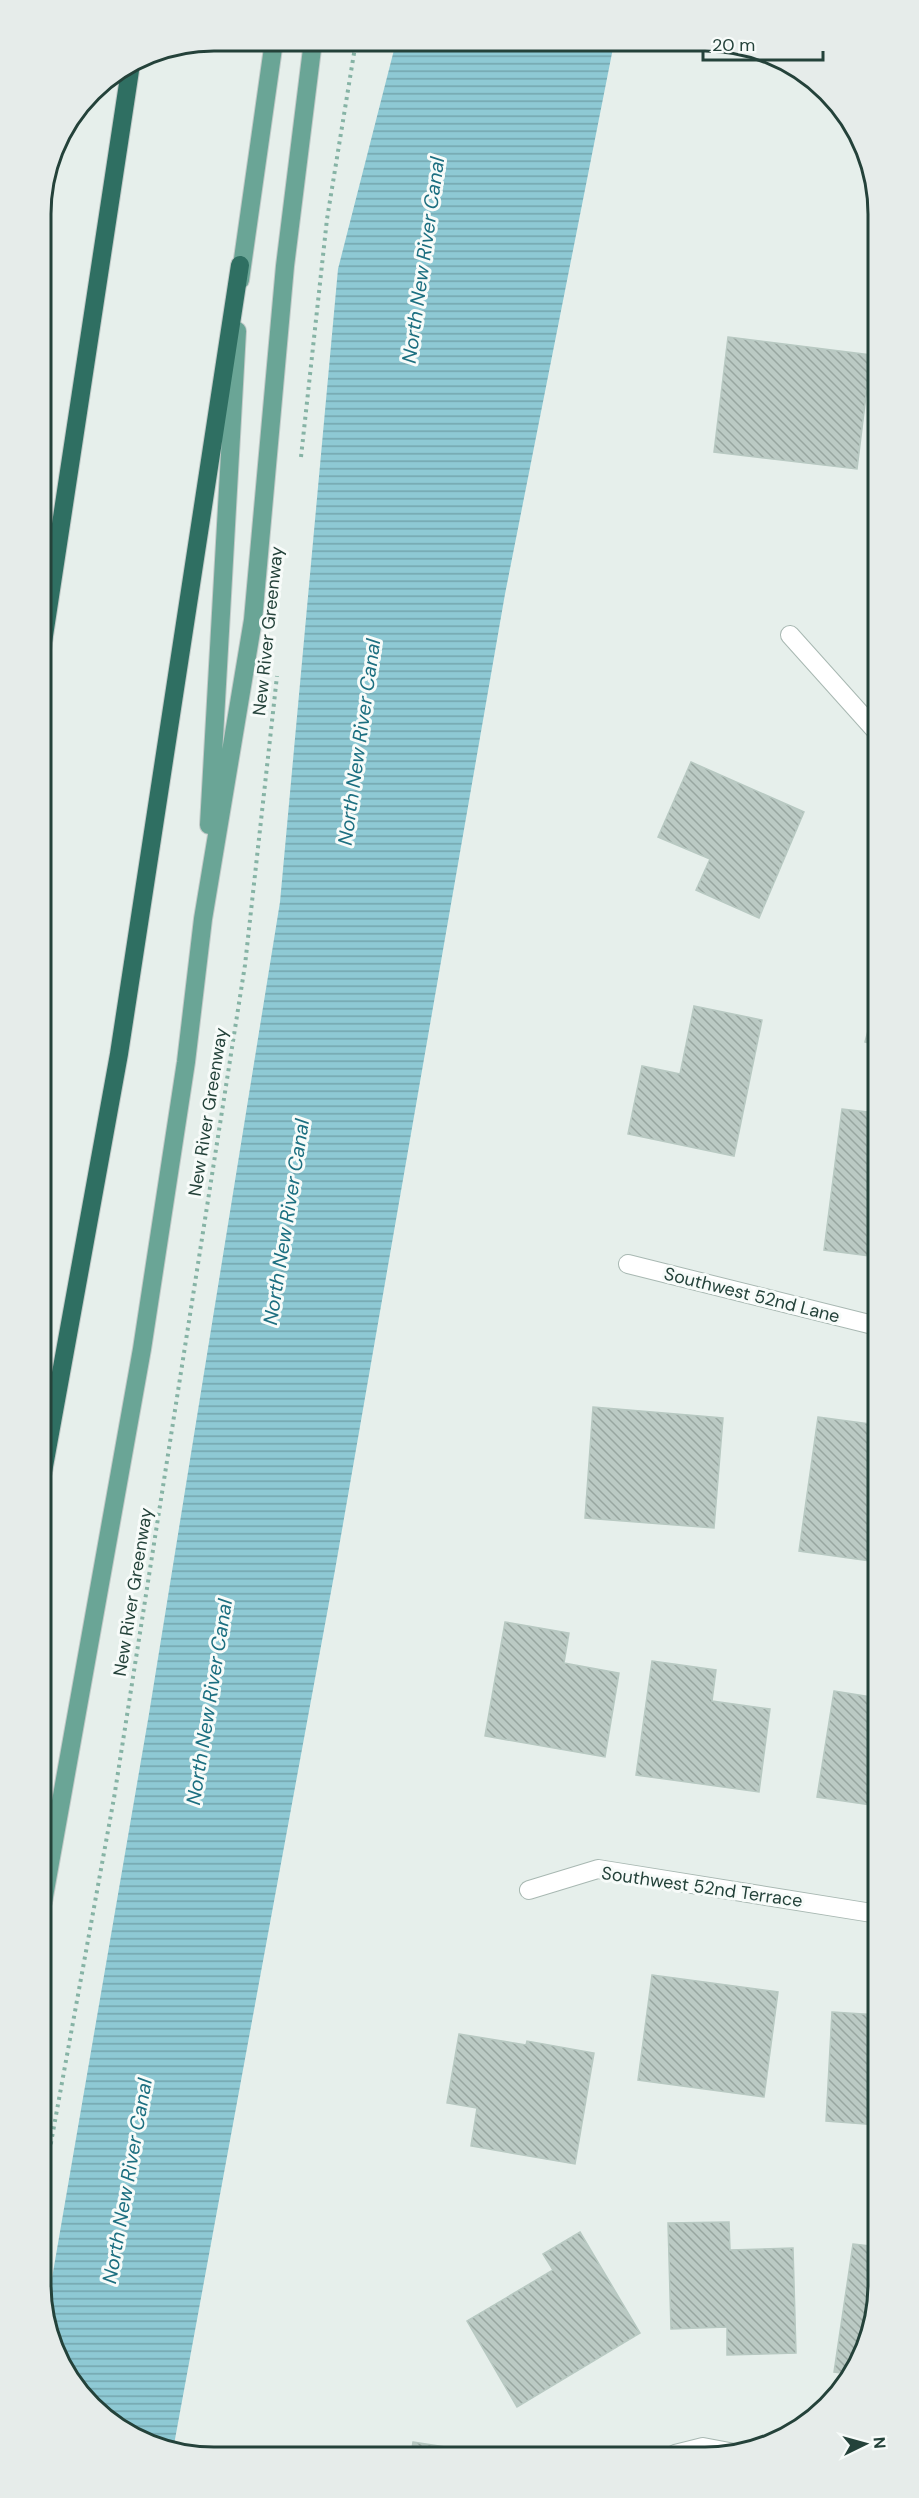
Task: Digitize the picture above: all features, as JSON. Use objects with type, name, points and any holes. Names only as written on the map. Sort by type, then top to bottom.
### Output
[{"type":"highway","points":[[51,590],[129,75]]},
{"type":"highway","points":[[51,1427],[118,1054],[240,265]]},
{"type":"main road","points":[[203,919],[240,265],[272,51]]},
{"type":"main road","points":[[51,1857],[142,1349],[186,1062],[203,919],[253,620],[285,266],[312,51]]},
{"type":"street","points":[[790,634],[868,721]]},
{"type":"street","name":"Southwest 52nd Lane","points":[[628,1264],[868,1324]]},
{"type":"street","name":"Southwest 52nd Terrace","points":[[529,1890],[598,1869],[868,1912]]},
{"type":"path","points":[[300,468],[327,219],[354,51]]},
{"type":"path","name":"New River Greenway","points":[[51,2143],[114,1798],[245,965],[278,669]]},
{"type":"water","name":"North New River Canal","points":[[394,51],[612,51],[505,594],[335,1570],[175,2442],[152,2435],[133,2425],[99,2399],[85,2383],[63,2346],[52,2305],[51,2284],[149,1714],[280,902],[338,269]]},
{"type":"building","points":[[728,337],[868,355],[868,379],[857,469],[714,452]]},
{"type":"building","points":[[691,762],[804,812],[759,918],[696,890],[710,859],[658,837]]},
{"type":"building","points":[[694,1006],[762,1020],[734,1156],[628,1134],[642,1066],[680,1074]]},
{"type":"building","points":[[842,1109],[868,1112],[868,1256],[824,1250]]},
{"type":"building","points":[[593,1407],[723,1418],[714,1528],[585,1518]]},
{"type":"building","points":[[818,1417],[868,1424],[868,1561],[799,1551]]},
{"type":"building","points":[[505,1622],[569,1633],[564,1663],[619,1673],[605,1757],[485,1736]]},
{"type":"building","points":[[652,1661],[716,1670],[712,1701],[770,1709],[759,1792],[636,1775]]},
{"type":"building","points":[[834,1691],[868,1697],[868,1805],[817,1797]]},
{"type":"building","points":[[652,1975],[778,1992],[764,2097],[638,2080]]},
{"type":"building","points":[[832,2012],[868,2014],[868,2124],[826,2121]]},
{"type":"building","points":[[459,2034],[526,2045],[527,2041],[594,2053],[575,2164],[471,2146],[477,2108],[447,2103]]},
{"type":"building","points":[[729,2222],[730,2250],[793,2248],[796,2353],[727,2355],[727,2327],[671,2329],[668,2223]]},
{"type":"building","points":[[580,2232],[640,2333],[517,2407],[467,2321],[553,2270],[543,2254]]},
{"type":"building","points":[[853,2244],[868,2246],[868,2294],[865,2315],[856,2346],[846,2365],[841,2373],[834,2372]]},
{"type":"building","points":[[413,2442],[446,2447],[412,2447]]}]
